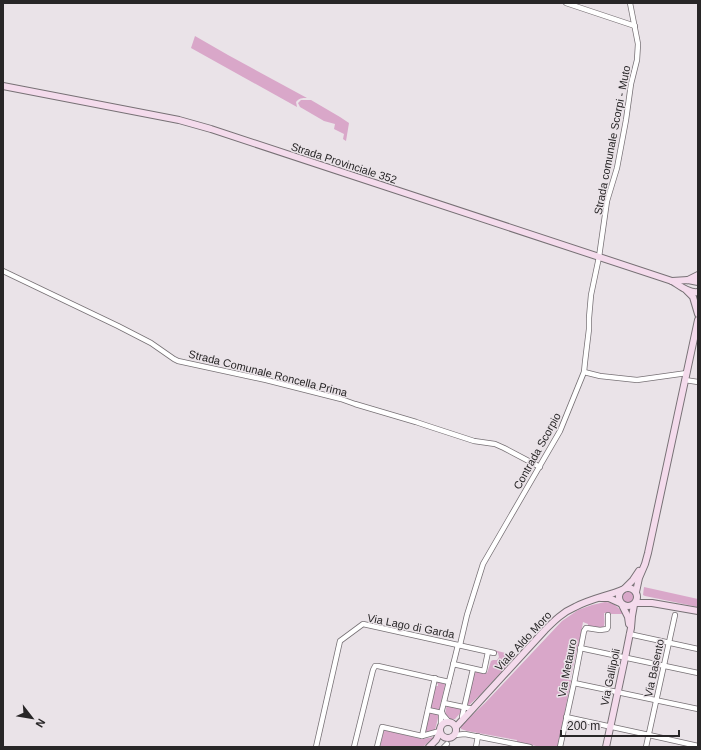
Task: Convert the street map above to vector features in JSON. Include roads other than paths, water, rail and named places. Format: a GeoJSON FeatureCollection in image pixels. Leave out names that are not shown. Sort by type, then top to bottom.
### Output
{"type":"FeatureCollection","features":[{"type":"Feature","properties":{"kind":"main road","name":"Strada Provinciale 352"},"geometry":{"type":"LineString","coordinates":[[3,86],[179,120],[211,129],[672,281],[684,289],[693,298],[698,314]]}},
{"type":"Feature","properties":{"kind":"main road","name":"Strada Provinciale 352"},"geometry":{"type":"LineString","coordinates":[[688,280],[698,275]]}},
{"type":"Feature","properties":{"kind":"main road","name":"Strada Provinciale 352"},"geometry":{"type":"LineString","coordinates":[[672,281],[688,280],[698,282]]}},
{"type":"Feature","properties":{"kind":"main road","name":"Strada Provinciale 352"},"geometry":{"type":"LineString","coordinates":[[684,289],[695,293],[698,292]]}},
{"type":"Feature","properties":{"kind":"main road"},"geometry":{"type":"LineString","coordinates":[[635,604],[638,599],[638,582],[648,553],[698,320]]}},
{"type":"Feature","properties":{"kind":"main road"},"geometry":{"type":"LineString","coordinates":[[621,604],[619,595],[636,576],[648,553]]}},
{"type":"Feature","properties":{"kind":"main road","name":"Viale Aldo Moro"},"geometry":{"type":"LineString","coordinates":[[432,747],[441,740],[446,743],[451,738],[454,727],[555,621],[569,610],[592,600],[631,588],[652,603]]}},
{"type":"Feature","properties":{"kind":"main road","name":"Viale Aldo Moro"},"geometry":{"type":"LineString","coordinates":[[592,600],[609,598],[627,607],[635,604],[652,603],[698,611]]}},
{"type":"Feature","properties":{"kind":"main road","name":"Via Gallipoli"},"geometry":{"type":"LineString","coordinates":[[621,604],[628,619],[629,634]]}},
{"type":"Feature","properties":{"kind":"main road","name":"Via Gallipoli"},"geometry":{"type":"LineString","coordinates":[[606,747],[635,604]]}},
{"type":"Feature","properties":{"kind":"main road","name":"Viale Aldo Moro"},"geometry":{"type":"LineString","coordinates":[[429,747],[436,740],[444,723],[454,727]]}},
{"type":"Feature","properties":{"kind":"main road"},"geometry":{"type":"LineString","coordinates":[[441,730],[446,743]]}},
{"type":"Feature","properties":{"kind":"street"},"geometry":{"type":"LineString","coordinates":[[566,3],[635,26]]}},
{"type":"Feature","properties":{"kind":"street","name":"Strada comunale Scorpi - Muto"},"geometry":{"type":"LineString","coordinates":[[599,257],[607,201],[617,168],[631,84],[637,60],[638,44],[630,3]]}},
{"type":"Feature","properties":{"kind":"street","name":"Contrada Scorpio"},"geometry":{"type":"LineString","coordinates":[[441,730],[442,712],[453,664],[483,564],[540,467],[566,418],[584,372],[591,295],[599,257]]}},
{"type":"Feature","properties":{"kind":"street","name":"Strada Comunale Roncella Prima"},"geometry":{"type":"LineString","coordinates":[[3,271],[118,326],[178,361],[266,380],[334,397],[474,441],[495,444],[540,467]]}},
{"type":"Feature","properties":{"kind":"street"},"geometry":{"type":"LineString","coordinates":[[584,372],[600,376],[636,380],[686,376],[698,382]]}},
{"type":"Feature","properties":{"kind":"street","name":"Via Metauro"},"geometry":{"type":"LineString","coordinates":[[560,747],[584,630],[587,628],[600,630],[607,629],[608,615]]}},
{"type":"Feature","properties":{"kind":"street","name":"Via Basento"},"geometry":{"type":"LineString","coordinates":[[646,747],[675,615]]}},
{"type":"Feature","properties":{"kind":"street","name":"Via Lago di Garda"},"geometry":{"type":"LineString","coordinates":[[316,747],[340,641],[363,624],[494,653]]}},
{"type":"Feature","properties":{"kind":"street"},"geometry":{"type":"LineString","coordinates":[[629,634],[698,649]]}},
{"type":"Feature","properties":{"kind":"street"},"geometry":{"type":"LineString","coordinates":[[580,648],[698,673]]}},
{"type":"Feature","properties":{"kind":"street"},"geometry":{"type":"LineString","coordinates":[[453,664],[484,671],[488,652]]}},
{"type":"Feature","properties":{"kind":"street"},"geometry":{"type":"LineString","coordinates":[[354,747],[372,670],[375,666],[449,682]]}},
{"type":"Feature","properties":{"kind":"street"},"geometry":{"type":"LineString","coordinates":[[463,718],[464,707],[473,669]]}},
{"type":"Feature","properties":{"kind":"street"},"geometry":{"type":"LineString","coordinates":[[422,736],[435,678]]}},
{"type":"Feature","properties":{"kind":"street"},"geometry":{"type":"LineString","coordinates":[[574,683],[698,709]]}},
{"type":"Feature","properties":{"kind":"street"},"geometry":{"type":"LineString","coordinates":[[444,703],[473,708]]}},
{"type":"Feature","properties":{"kind":"street"},"geometry":{"type":"LineString","coordinates":[[428,710],[442,712],[443,716],[454,727],[465,734],[518,746],[530,747]]}},
{"type":"Feature","properties":{"kind":"street"},"geometry":{"type":"LineString","coordinates":[[566,717],[697,747]]}},
{"type":"Feature","properties":{"kind":"street"},"geometry":{"type":"LineString","coordinates":[[377,747],[382,727],[422,736],[441,730]]}},
{"type":"Feature","properties":{"kind":"street"},"geometry":{"type":"LineString","coordinates":[[476,747],[478,736]]}}]}
